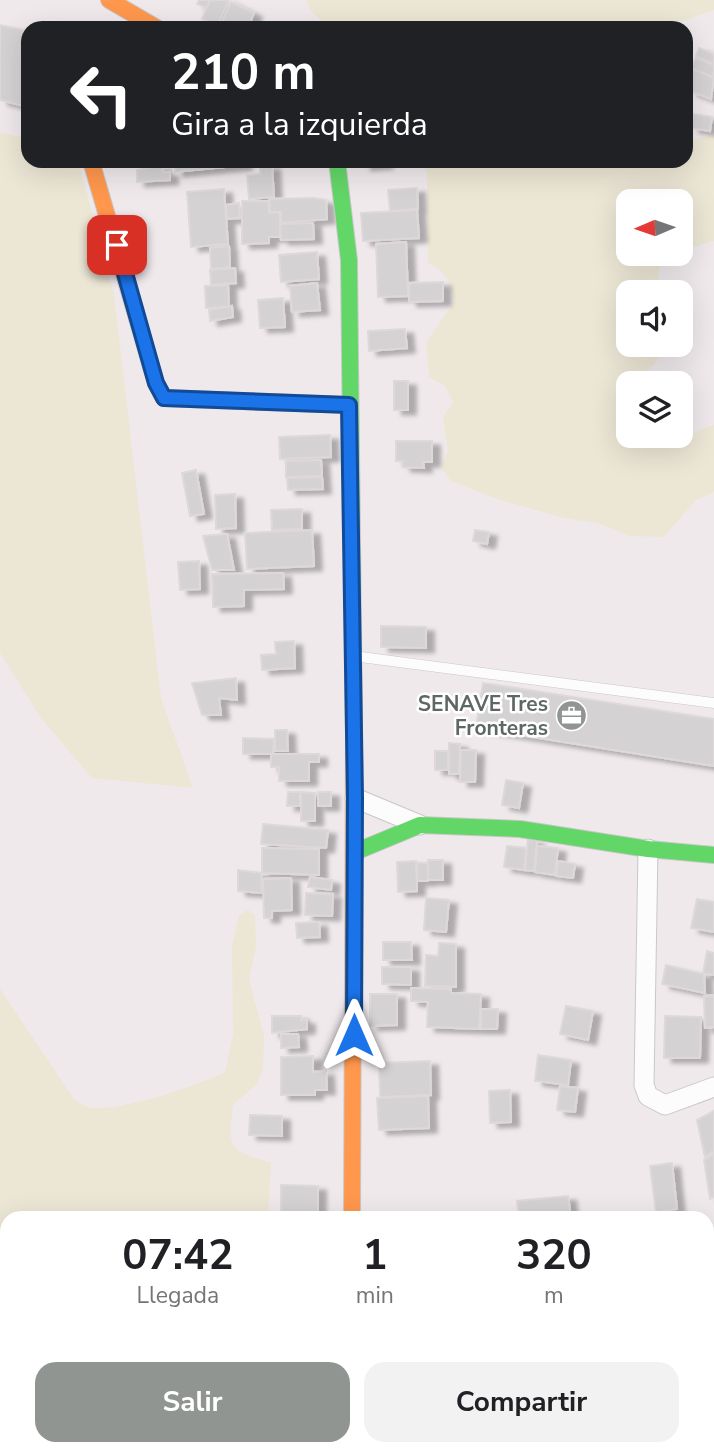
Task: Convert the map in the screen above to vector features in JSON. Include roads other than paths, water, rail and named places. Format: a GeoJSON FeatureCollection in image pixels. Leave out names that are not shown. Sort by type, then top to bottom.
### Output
{"type":"FeatureCollection","features":[{"type":"Feature","properties":{"kind":"street"},"geometry":{"type":"LineString","coordinates":[[109,0],[145,21]]}},
{"type":"Feature","properties":{"kind":"street"},"geometry":{"type":"LineString","coordinates":[[92,168],[156,383],[164,398],[349,405]]}},
{"type":"Feature","properties":{"kind":"street"},"geometry":{"type":"LineString","coordinates":[[338,168],[349,260],[355,798],[352,1211]]}},
{"type":"Feature","properties":{"kind":"street"},"geometry":{"type":"LineString","coordinates":[[355,798],[420,825],[520,829],[648,849],[714,855]]}},
{"type":"Feature","properties":{"kind":"street"},"geometry":{"type":"LineString","coordinates":[[355,852],[420,825]]}},
{"type":"Feature","properties":{"kind":"street"},"geometry":{"type":"LineString","coordinates":[[648,849],[644,1085],[648,1096],[665,1105],[714,1087]]}},
{"type":"Feature","properties":{"kind":"lane"},"geometry":{"type":"LineString","coordinates":[[353,656],[714,703]]}},
{"type":"Feature","properties":{"kind":"place","name":"SENAVE Tres Fronteras"},"geometry":{"type":"Point","coordinates":[571,716]}}]}
